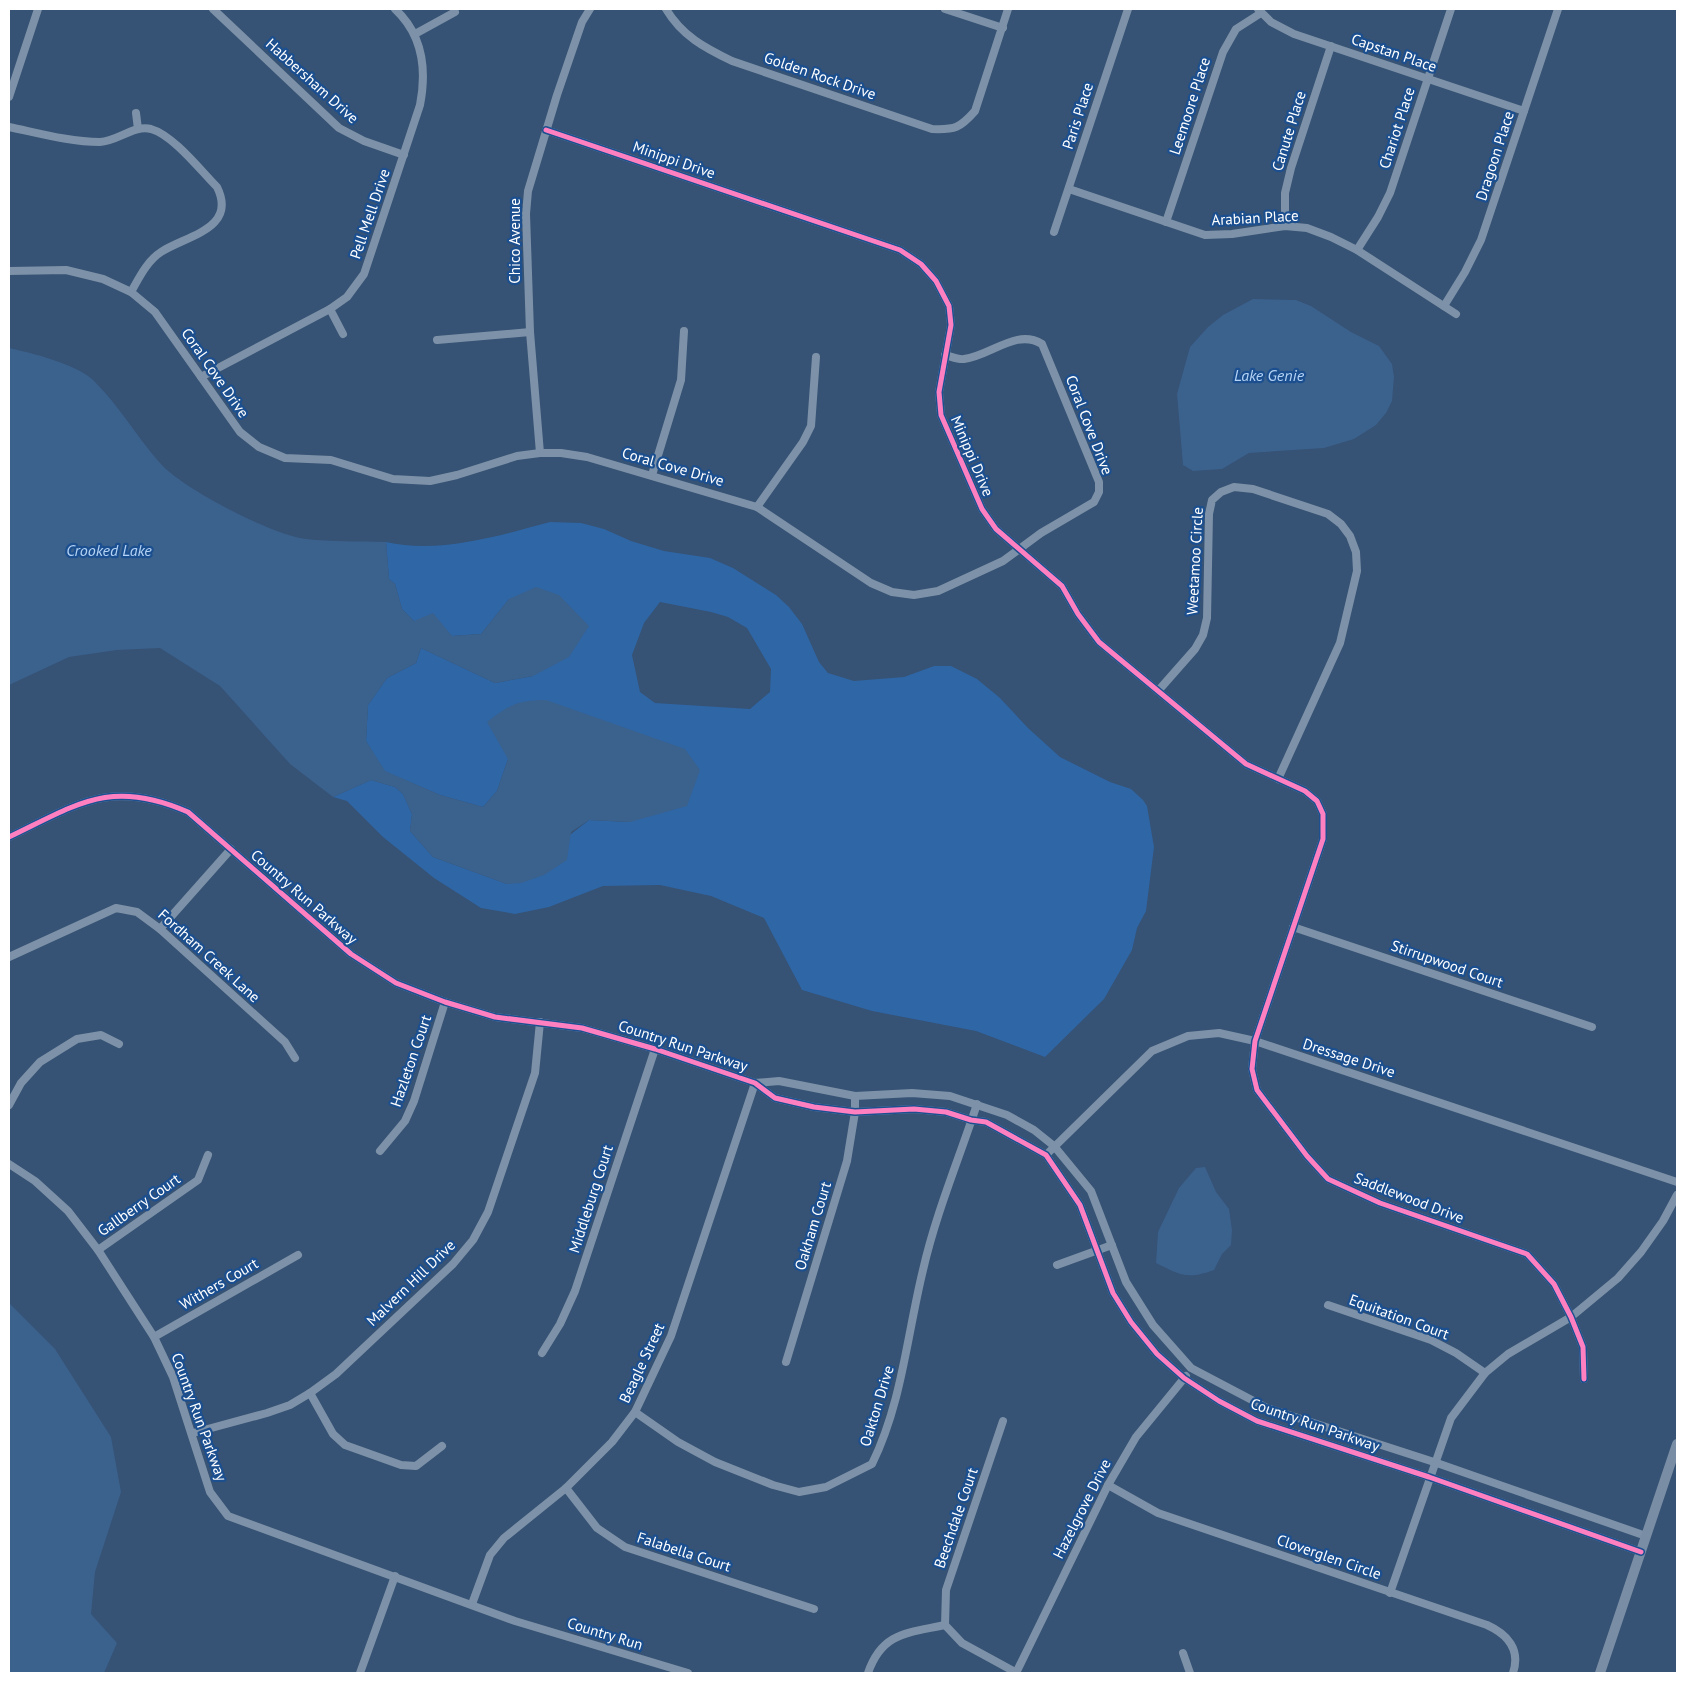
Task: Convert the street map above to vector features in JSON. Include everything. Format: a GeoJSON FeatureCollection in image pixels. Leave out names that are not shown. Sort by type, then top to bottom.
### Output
{"type":"FeatureCollection","features":[{"type":"Feature","properties":{"kind":"main road"},"geometry":{"type":"LineString","coordinates":[[1600,1673],[1677,1444]]}},
{"type":"Feature","properties":{"kind":"street"},"geometry":{"type":"LineString","coordinates":[[9,97],[38,9]]}},
{"type":"Feature","properties":{"kind":"street","name":"Habbersham Drive"},"geometry":{"type":"LineString","coordinates":[[213,9],[339,128],[364,141],[404,155]]}},
{"type":"Feature","properties":{"kind":"street","name":"Pell Mell Drive"},"geometry":{"type":"LineString","coordinates":[[201,377],[330,309],[347,297],[364,274],[420,105],[424,82],[423,57],[415,34],[395,9]]}},
{"type":"Feature","properties":{"kind":"street","name":"Chico Avenue"},"geometry":{"type":"LineString","coordinates":[[540,453],[530,332],[526,214],[528,191],[582,22],[590,9]]}},
{"type":"Feature","properties":{"kind":"street","name":"Golden Rock Drive"},"geometry":{"type":"LineString","coordinates":[[666,9],[684,33],[705,48],[732,61],[923,126],[952,130],[964,124],[975,111],[1003,28]]}},
{"type":"Feature","properties":{"kind":"street"},"geometry":{"type":"LineString","coordinates":[[945,9],[1003,28],[1008,9]]}},
{"type":"Feature","properties":{"kind":"street","name":"Paris Place"},"geometry":{"type":"LineString","coordinates":[[1054,232],[1128,9]]}},
{"type":"Feature","properties":{"kind":"street","name":"Chariot Place"},"geometry":{"type":"LineString","coordinates":[[1356,250],[1378,217],[1390,193],[1451,9]]}},
{"type":"Feature","properties":{"kind":"street","name":"Dragoon Place"},"geometry":{"type":"LineString","coordinates":[[1444,306],[1466,272],[1481,240],[1558,9]]}},
{"type":"Feature","properties":{"kind":"street","name":"Capstan Place"},"geometry":{"type":"LineString","coordinates":[[1259,11],[1271,22],[1294,34],[1524,111]]}},
{"type":"Feature","properties":{"kind":"street","name":"Leemoore Place"},"geometry":{"type":"LineString","coordinates":[[1166,222],[1223,52],[1236,29],[1259,11]]}},
{"type":"Feature","properties":{"kind":"street"},"geometry":{"type":"LineString","coordinates":[[415,34],[455,12]]}},
{"type":"Feature","properties":{"kind":"street","name":"Canute Place"},"geometry":{"type":"LineString","coordinates":[[1285,226],[1285,193],[1289,177],[1331,46]]}},
{"type":"Feature","properties":{"kind":"street"},"geometry":{"type":"LineString","coordinates":[[136,113],[138,129]]}},
{"type":"Feature","properties":{"kind":"street"},"geometry":{"type":"LineString","coordinates":[[9,128],[84,141],[102,142],[138,129],[150,129],[164,135],[217,187],[221,195],[222,206],[218,218],[208,228],[160,253],[148,264],[131,292]]}},
{"type":"Feature","properties":{"kind":"street","name":"Minippi Drive"},"geometry":{"type":"LineString","coordinates":[[546,130],[900,250],[921,264],[936,281],[949,306],[952,325],[939,392],[941,415],[982,510],[996,529],[1019,551],[1062,586],[1078,614],[1099,642],[1246,764],[1305,791],[1318,801],[1323,814],[1323,839],[1312,875]]}},
{"type":"Feature","properties":{"kind":"street","name":"Arabian Place"},"geometry":{"type":"LineString","coordinates":[[1069,188],[1205,234],[1219,235],[1285,226],[1307,228],[1331,237],[1356,250],[1456,314]]}},
{"type":"Feature","properties":{"kind":"street","name":"Coral Cove Drive"},"geometry":{"type":"LineString","coordinates":[[9,271],[66,270],[103,279],[131,292],[155,312],[240,432],[259,447],[285,458],[331,460],[393,479],[430,481],[457,476],[518,456],[560,453],[587,457],[757,507],[871,583],[892,592],[914,595],[938,591],[1003,561],[1041,533],[1094,502],[1099,492],[1099,482],[1042,344],[1034,339],[1023,337],[962,360],[945,355]]}},
{"type":"Feature","properties":{"kind":"street"},"geometry":{"type":"LineString","coordinates":[[330,309],[344,334]]}},
{"type":"Feature","properties":{"kind":"street"},"geometry":{"type":"LineString","coordinates":[[652,475],[680,380],[684,331]]}},
{"type":"Feature","properties":{"kind":"street"},"geometry":{"type":"LineString","coordinates":[[437,340],[530,332]]}},
{"type":"Feature","properties":{"kind":"street"},"geometry":{"type":"LineString","coordinates":[[757,507],[803,442],[811,426],[816,357]]}},
{"type":"Feature","properties":{"kind":"street","name":"Weetamoo Circle"},"geometry":{"type":"LineString","coordinates":[[1158,691],[1195,649],[1204,635],[1207,618],[1209,514],[1212,500],[1221,492],[1234,487],[1254,489],[1328,514],[1341,524],[1350,536],[1356,552],[1357,571],[1340,643],[1278,779]]}},
{"type":"Feature","properties":{"kind":"street","name":"Country Run Parkway"},"geometry":{"type":"LineString","coordinates":[[9,837],[72,807],[99,797],[132,795],[160,800],[188,812],[351,954],[396,983],[445,1002],[495,1017],[582,1028],[655,1049],[755,1083],[775,1098],[814,1107],[855,1112],[914,1109],[946,1112],[971,1120],[986,1122],[1046,1154],[1080,1205],[1113,1293],[1131,1322],[1157,1354],[1184,1378],[1219,1402],[1257,1421],[1429,1477],[1641,1552]]}},
{"type":"Feature","properties":{"kind":"street"},"geometry":{"type":"LineString","coordinates":[[160,929],[230,849]]}},
{"type":"Feature","properties":{"kind":"street","name":"Saddlewood Drive"},"geometry":{"type":"LineString","coordinates":[[1312,875],[1255,1041],[1252,1069],[1257,1090],[1307,1156],[1328,1179],[1380,1203],[1527,1254],[1554,1284],[1584,1347],[1584,1379]]}},
{"type":"Feature","properties":{"kind":"street","name":"Fordham Creek Lane"},"geometry":{"type":"LineString","coordinates":[[9,957],[116,908],[137,912],[160,929],[285,1042],[295,1058]]}},
{"type":"Feature","properties":{"kind":"street","name":"Stirrupwood Court"},"geometry":{"type":"LineString","coordinates":[[1293,927],[1592,1027]]}},
{"type":"Feature","properties":{"kind":"street","name":"Hazleton Court"},"geometry":{"type":"LineString","coordinates":[[380,1151],[405,1121],[414,1101],[445,1002]]}},
{"type":"Feature","properties":{"kind":"street","name":"Malvern Hill Drive"},"geometry":{"type":"LineString","coordinates":[[193,1433],[267,1413],[290,1405],[310,1393],[336,1374],[453,1264],[473,1240],[488,1212],[535,1073],[540,1022]]}},
{"type":"Feature","properties":{"kind":"street","name":"Dressage Drive"},"geometry":{"type":"LineString","coordinates":[[1046,1154],[1152,1051],[1188,1036],[1219,1033],[1255,1041],[1677,1182]]}},
{"type":"Feature","properties":{"kind":"street"},"geometry":{"type":"LineString","coordinates":[[9,1106],[21,1082],[40,1062],[77,1039],[101,1035],[119,1044]]}},
{"type":"Feature","properties":{"kind":"street","name":"Middleburg Court"},"geometry":{"type":"LineString","coordinates":[[542,1353],[560,1324],[575,1290],[655,1049]]}},
{"type":"Feature","properties":{"kind":"street","name":"Country Run Parkway"},"geometry":{"type":"LineString","coordinates":[[755,1083],[779,1081],[856,1096],[912,1093],[950,1096],[1007,1115],[1034,1130],[1054,1146],[1091,1191],[1126,1282],[1153,1325],[1192,1368],[1267,1408],[1434,1462],[1646,1536]]}},
{"type":"Feature","properties":{"kind":"street","name":"Beagle Street"},"geometry":{"type":"LineString","coordinates":[[472,1604],[490,1555],[504,1538],[566,1488],[612,1442],[635,1412],[672,1336],[755,1083]]}},
{"type":"Feature","properties":{"kind":"street","name":"Oakham Court"},"geometry":{"type":"LineString","coordinates":[[786,1362],[847,1161],[856,1096]]}},
{"type":"Feature","properties":{"kind":"street","name":"Oakton Drive"},"geometry":{"type":"LineString","coordinates":[[635,1412],[678,1442],[715,1462],[773,1485],[799,1492],[826,1487],[872,1464],[888,1426],[901,1378],[922,1270],[934,1227],[977,1104]]}},
{"type":"Feature","properties":{"kind":"street","name":"Gallberry Court"},"geometry":{"type":"LineString","coordinates":[[98,1250],[198,1180],[208,1155]]}},
{"type":"Feature","properties":{"kind":"street","name":"Country Run Parkway"},"geometry":{"type":"LineString","coordinates":[[9,1164],[35,1181],[68,1211],[98,1250],[154,1337],[173,1377],[193,1433],[210,1492],[228,1516],[515,1621]]}},
{"type":"Feature","properties":{"kind":"street"},"geometry":{"type":"LineString","coordinates":[[1390,1593],[1434,1462],[1451,1418],[1484,1374],[1508,1354],[1570,1317],[1618,1278],[1641,1252],[1663,1221],[1677,1195]]}},
{"type":"Feature","properties":{"kind":"street"},"geometry":{"type":"LineString","coordinates":[[1057,1265],[1112,1246]]}},
{"type":"Feature","properties":{"kind":"street","name":"Withers Court"},"geometry":{"type":"LineString","coordinates":[[154,1337],[298,1255]]}},
{"type":"Feature","properties":{"kind":"street","name":"Equitation Court"},"geometry":{"type":"LineString","coordinates":[[1328,1306],[1431,1340],[1456,1353],[1484,1374]]}},
{"type":"Feature","properties":{"kind":"street","name":"Hazelgrove Drive"},"geometry":{"type":"LineString","coordinates":[[1016,1673],[1108,1485],[1136,1437],[1192,1368]]}},
{"type":"Feature","properties":{"kind":"street"},"geometry":{"type":"LineString","coordinates":[[310,1393],[333,1434],[345,1445],[401,1465],[416,1466],[442,1446]]}},
{"type":"Feature","properties":{"kind":"street","name":"Beechdale Court"},"geometry":{"type":"LineString","coordinates":[[945,1625],[946,1590],[1003,1421]]}},
{"type":"Feature","properties":{"kind":"street","name":"Cloverglen Circle"},"geometry":{"type":"LineString","coordinates":[[1108,1485],[1158,1513],[1487,1625],[1504,1633],[1513,1650],[1513,1673]]}},
{"type":"Feature","properties":{"kind":"street","name":"Falabella Court"},"geometry":{"type":"LineString","coordinates":[[566,1488],[598,1528],[625,1547],[814,1609]]}},
{"type":"Feature","properties":{"kind":"street"},"geometry":{"type":"LineString","coordinates":[[360,1673],[394,1576]]}},
{"type":"Feature","properties":{"kind":"street","name":"Country Run"},"geometry":{"type":"LineString","coordinates":[[515,1621],[688,1673]]}},
{"type":"Feature","properties":{"kind":"street"},"geometry":{"type":"LineString","coordinates":[[868,1673],[879,1650],[896,1636],[945,1625],[962,1643],[1016,1673]]}},
{"type":"Feature","properties":{"kind":"street"},"geometry":{"type":"LineString","coordinates":[[1183,1653],[1190,1673]]}},
{"type":"Feature","properties":{"kind":"shaded area"},"geometry":{"type":"Polygon","coordinates":[[[550,522],[581,523],[604,529],[631,541],[664,551],[710,558],[733,568],[776,595],[789,607],[802,624],[819,662],[828,673],[854,681],[904,677],[934,666],[951,666],[977,679],[1000,698],[1028,728],[1060,757],[1110,782],[1131,789],[1147,806],[1154,847],[1146,911],[1137,928],[1132,950],[1104,999],[1045,1057],[976,1031],[872,1011],[802,990],[764,918],[711,896],[660,885],[603,886],[549,907],[515,914],[481,908],[434,878],[383,837],[347,801],[333,797],[371,780],[395,787],[403,794],[412,814],[410,831],[433,857],[507,884],[589,820],[630,822],[508,759],[497,791],[483,807],[440,795],[384,771],[366,741],[368,705],[387,678],[416,663],[421,648],[495,683],[533,676],[509,599],[481,634],[452,636],[414,621],[402,609],[395,584],[389,579],[386,542],[406,545],[447,545],[489,538],[550,522]],[[660,602],[644,623],[632,655],[640,692],[655,703],[750,709],[770,692],[771,669],[747,628],[728,617],[660,602]]]}},
{"type":"Feature","properties":{"kind":"water","name":"Lake Genie"},"geometry":{"type":"Polygon","coordinates":[[[1253,299],[1296,300],[1311,306],[1351,332],[1379,346],[1392,364],[1394,377],[1392,401],[1386,413],[1376,425],[1354,439],[1324,448],[1249,453],[1222,469],[1193,471],[1183,465],[1177,394],[1190,347],[1208,327],[1223,315],[1253,299]]]}},
{"type":"Feature","properties":{"kind":"water","name":"Crooked Lake"},"geometry":{"type":"Polygon","coordinates":[[[9,348],[65,364],[85,374],[111,400],[160,463],[171,474],[229,509],[291,536],[336,541],[386,542],[389,579],[395,584],[402,609],[414,621],[433,613],[452,636],[481,634],[509,599],[536,587],[559,595],[589,626],[569,657],[533,676],[495,683],[421,648],[416,663],[387,678],[368,705],[366,741],[385,771],[440,795],[483,807],[497,791],[508,759],[487,722],[502,711],[521,702],[546,700],[685,749],[700,770],[687,806],[630,822],[589,820],[571,832],[567,860],[544,875],[521,883],[507,884],[433,857],[410,831],[412,814],[403,794],[395,787],[371,780],[333,797],[290,764],[220,686],[160,648],[117,650],[69,657],[9,685],[9,348]]]}},
{"type":"Feature","properties":{"kind":"water"},"geometry":{"type":"Polygon","coordinates":[[[1205,1167],[1216,1192],[1229,1209],[1232,1230],[1231,1245],[1222,1254],[1214,1270],[1197,1275],[1184,1275],[1156,1263],[1158,1232],[1179,1188],[1196,1168],[1205,1167]]]}},
{"type":"Feature","properties":{"kind":"water"},"geometry":{"type":"Polygon","coordinates":[[[9,1303],[55,1349],[111,1437],[121,1492],[95,1572],[91,1614],[117,1643],[104,1673],[9,1673],[9,1303]]]}},
{"type":"Feature","properties":{"kind":"cycle path"},"geometry":{"type":"LineString","coordinates":[[546,130],[900,250],[921,264],[936,281],[949,306],[951,325],[939,392],[941,415],[982,509],[996,529],[1062,586],[1078,614],[1099,642],[1246,764],[1305,791],[1317,801],[1323,814],[1323,839],[1255,1041],[1252,1069],[1257,1090],[1307,1156],[1328,1179],[1380,1203],[1527,1254],[1554,1284],[1571,1317],[1583,1347],[1584,1379]]}},
{"type":"Feature","properties":{"kind":"cycle path"},"geometry":{"type":"LineString","coordinates":[[9,837],[55,814],[95,799],[116,796],[137,797],[161,802],[188,812],[351,954],[396,983],[445,1002],[495,1017],[582,1028],[655,1049],[755,1083],[775,1098],[814,1107],[855,1112],[914,1109],[946,1112],[971,1120],[986,1122],[1046,1155],[1080,1205],[1113,1293],[1131,1322],[1157,1354],[1184,1378],[1219,1401],[1257,1421],[1429,1477],[1641,1552]]}}]}
